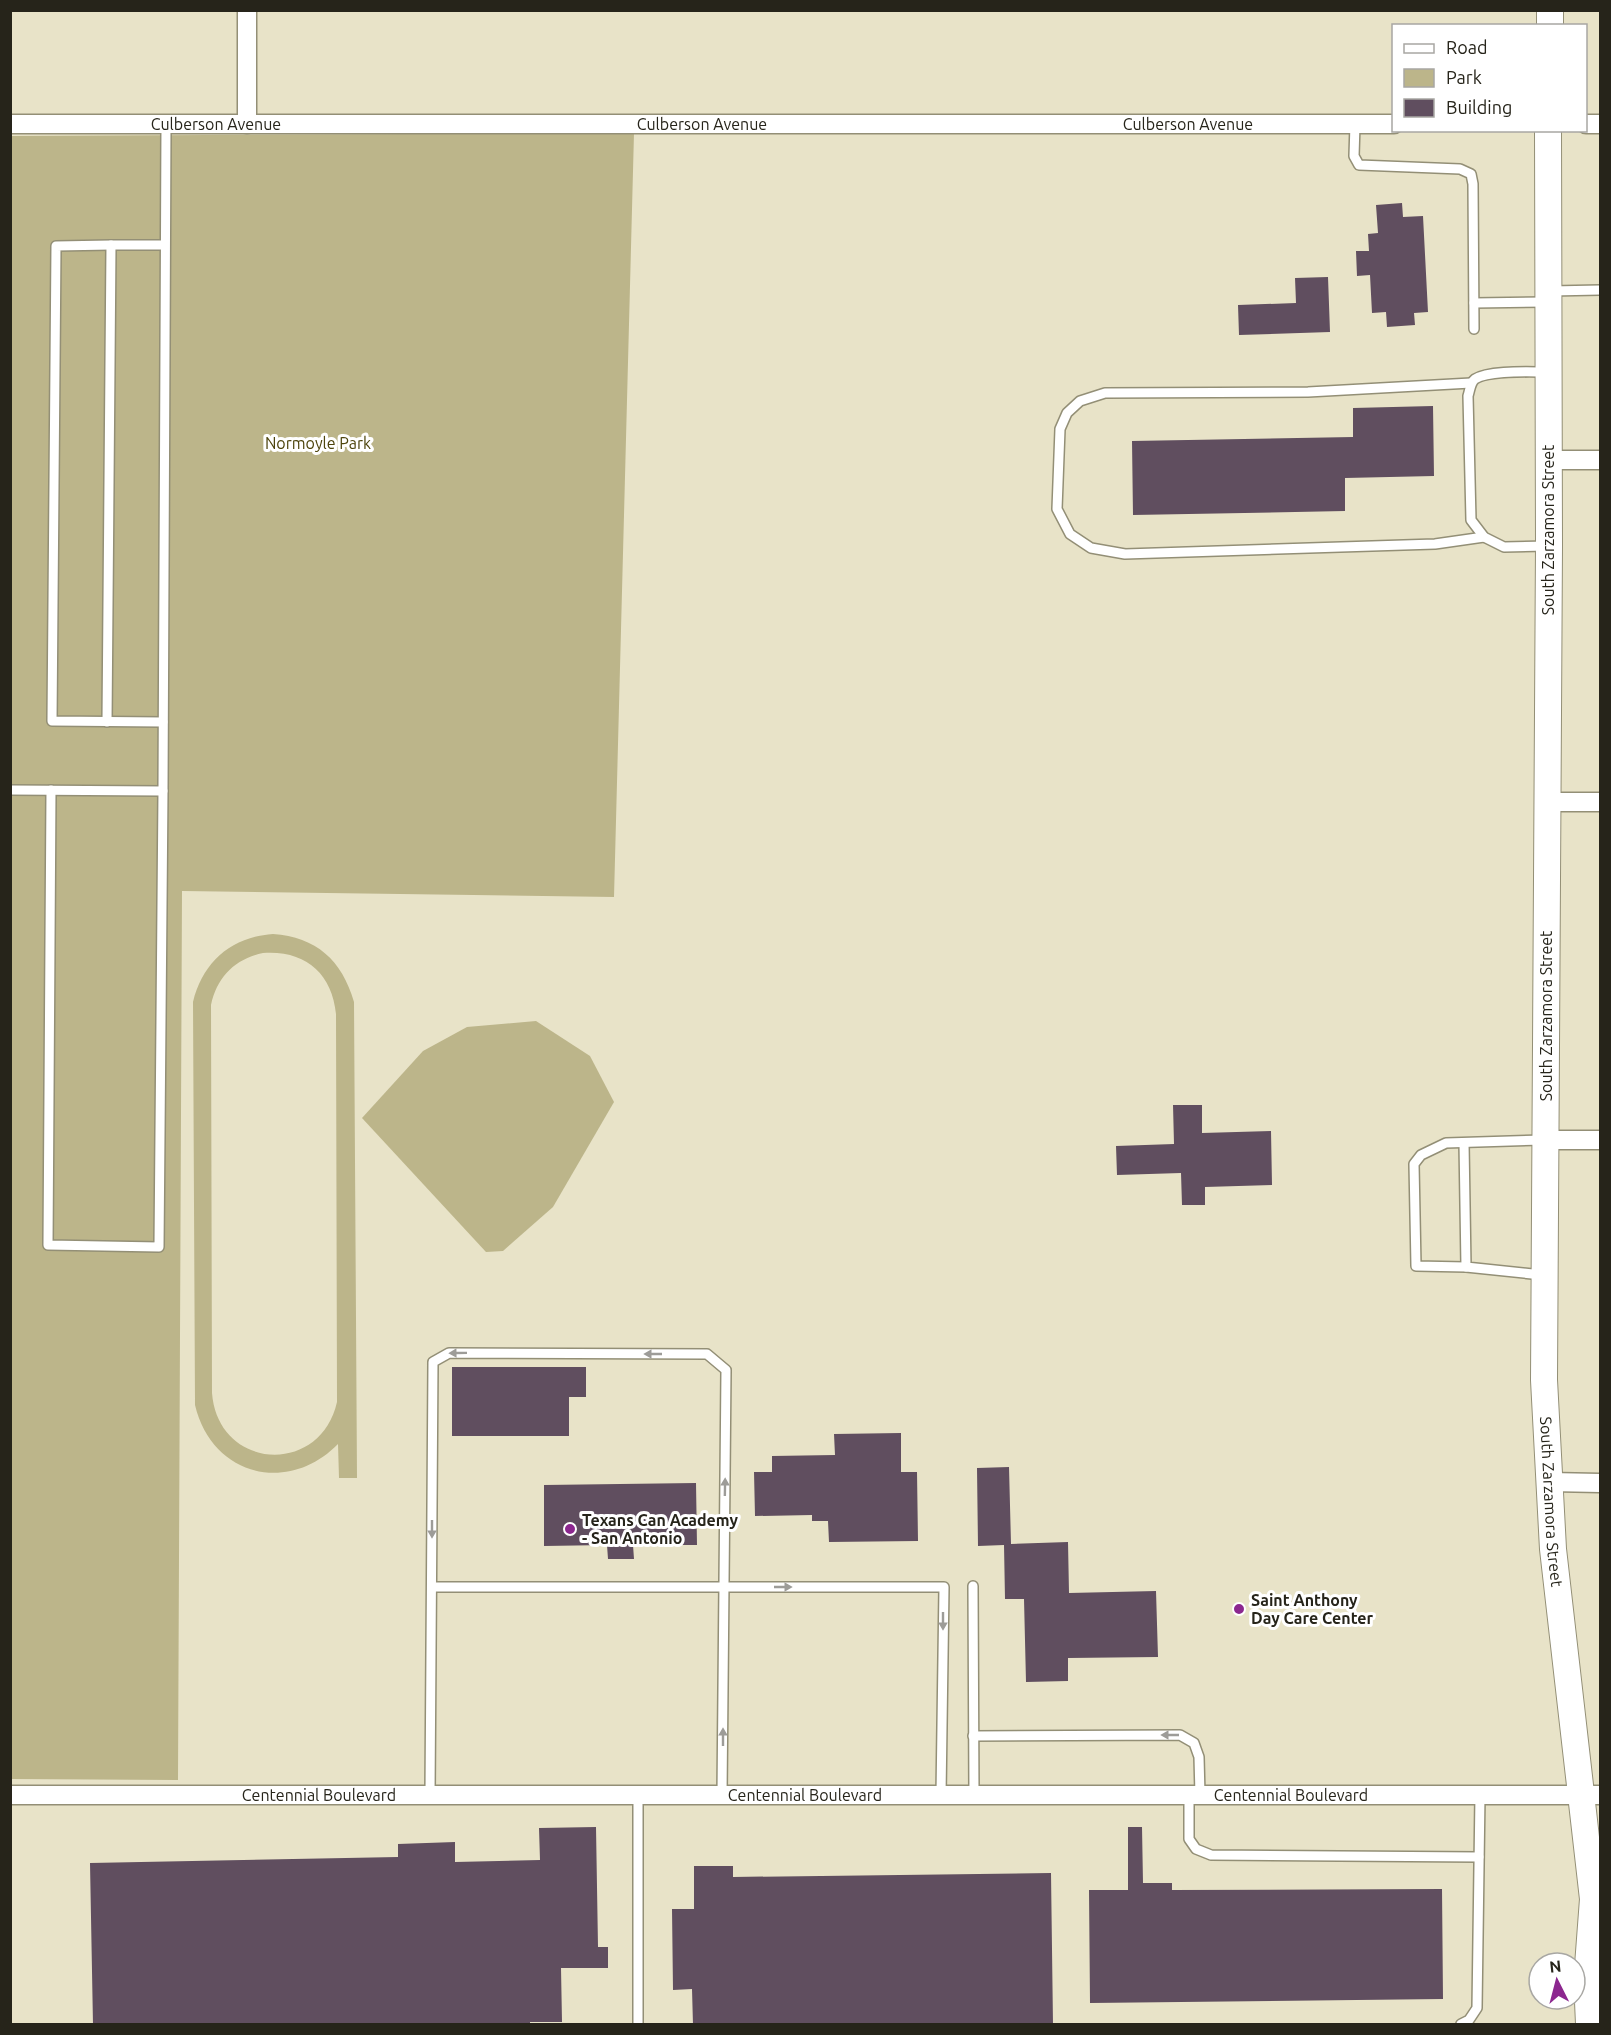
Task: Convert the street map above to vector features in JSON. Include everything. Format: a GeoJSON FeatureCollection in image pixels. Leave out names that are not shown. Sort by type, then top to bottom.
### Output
{"type":"FeatureCollection","features":[{"type":"Feature","properties":{"kind":"main road","name":"South Zarzamora Street"},"geometry":{"type":"LineString","coordinates":[[1548,132],[1549,546],[1544,1380],[1553,1549],[1592,1795],[1596,1892],[1587,1979],[1589,2025]]}},
{"type":"Feature","properties":{"kind":"street"},"geometry":{"type":"LineString","coordinates":[[247,10],[247,124]]}},
{"type":"Feature","properties":{"kind":"street","name":"Culberson Avenue"},"geometry":{"type":"LineString","coordinates":[[10,124],[1392,124]]}},
{"type":"Feature","properties":{"kind":"street"},"geometry":{"type":"LineString","coordinates":[[1548,460],[1600,460]]}},
{"type":"Feature","properties":{"kind":"street"},"geometry":{"type":"LineString","coordinates":[[1547,802],[1600,802]]}},
{"type":"Feature","properties":{"kind":"street"},"geometry":{"type":"LineString","coordinates":[[1545,1140],[1600,1140]]}},
{"type":"Feature","properties":{"kind":"street"},"geometry":{"type":"LineString","coordinates":[[1550,1482],[1600,1483]]}},
{"type":"Feature","properties":{"kind":"street","name":"Centennial Boulevard"},"geometry":{"type":"LineString","coordinates":[[10,1795],[1592,1795]]}},
{"type":"Feature","properties":{"kind":"lane"},"geometry":{"type":"LineString","coordinates":[[1354,124],[1354,156],[1359,165],[1460,169],[1471,174],[1473,184],[1474,329]]}},
{"type":"Feature","properties":{"kind":"lane"},"geometry":{"type":"LineString","coordinates":[[51,790],[48,1245],[159,1247],[166,125]]}},
{"type":"Feature","properties":{"kind":"lane"},"geometry":{"type":"LineString","coordinates":[[107,722],[111,245]]}},
{"type":"Feature","properties":{"kind":"lane"},"geometry":{"type":"LineString","coordinates":[[163,722],[52,721],[56,246],[164,245]]}},
{"type":"Feature","properties":{"kind":"lane"},"geometry":{"type":"LineString","coordinates":[[1474,303],[1600,290]]}},
{"type":"Feature","properties":{"kind":"lane"},"geometry":{"type":"LineString","coordinates":[[1548,372],[1505,372],[1476,378],[1471,383],[1468,396],[1471,520],[1484,537],[1504,547],[1549,546]]}},
{"type":"Feature","properties":{"kind":"lane"},"geometry":{"type":"LineString","coordinates":[[1471,383],[1308,392],[1105,393],[1080,401],[1067,413],[1060,429],[1057,509],[1070,534],[1077,539],[1091,548],[1125,554],[1436,544],[1484,537]]}},
{"type":"Feature","properties":{"kind":"lane"},"geometry":{"type":"LineString","coordinates":[[10,790],[163,791]]}},
{"type":"Feature","properties":{"kind":"lane"},"geometry":{"type":"LineString","coordinates":[[1544,1275],[1466,1267],[1416,1266],[1414,1164],[1421,1155],[1446,1143],[1545,1140]]}},
{"type":"Feature","properties":{"kind":"lane"},"geometry":{"type":"LineString","coordinates":[[1464,1143],[1466,1267]]}},
{"type":"Feature","properties":{"kind":"lane"},"geometry":{"type":"LineString","coordinates":[[430,1795],[433,1362],[449,1353],[707,1354],[726,1370],[722,1795]]}},
{"type":"Feature","properties":{"kind":"lane"},"geometry":{"type":"LineString","coordinates":[[973,1586],[974,1795]]}},
{"type":"Feature","properties":{"kind":"lane"},"geometry":{"type":"LineString","coordinates":[[432,1587],[944,1587],[941,1795]]}},
{"type":"Feature","properties":{"kind":"lane"},"geometry":{"type":"LineString","coordinates":[[973,1736],[1180,1735],[1194,1743],[1199,1757],[1189,1839],[1196,1850],[1211,1855],[1479,1857]]}},
{"type":"Feature","properties":{"kind":"lane"},"geometry":{"type":"LineString","coordinates":[[638,1795],[638,2025]]}},
{"type":"Feature","properties":{"kind":"lane"},"geometry":{"type":"LineString","coordinates":[[1461,2025],[1469,2020],[1477,2008],[1480,1795]]}},
{"type":"Feature","properties":{"kind":"green space","name":"Normoyle Park"},"geometry":{"type":"Polygon","coordinates":[[[634,133],[614,897],[182,891],[178,1780],[11,1779],[11,136],[634,133]]]}},
{"type":"Feature","properties":{"kind":"green space"},"geometry":{"type":"Polygon","coordinates":[[[273,934],[288,936],[302,940],[325,953],[342,974],[354,1002],[357,1478],[339,1478],[338,1444],[318,1460],[297,1469],[275,1473],[254,1470],[235,1462],[217,1448],[204,1429],[195,1405],[193,1002],[204,975],[221,954],[244,940],[273,934]],[[263,953],[236,965],[218,986],[211,1005],[212,1393],[218,1419],[232,1437],[250,1449],[270,1454],[292,1452],[311,1443],[327,1426],[337,1402],[336,1014],[329,987],[314,967],[304,960],[278,953],[263,953]]]}},
{"type":"Feature","properties":{"kind":"green space"},"geometry":{"type":"Polygon","coordinates":[[[536,1021],[590,1056],[614,1102],[553,1207],[503,1251],[486,1252],[362,1118],[423,1051],[467,1027],[536,1021]]]}},
{"type":"Feature","properties":{"kind":"building"},"geometry":{"type":"Polygon","coordinates":[[[1402,203],[1403,217],[1423,216],[1428,312],[1414,313],[1415,325],[1387,327],[1386,312],[1372,313],[1370,275],[1357,276],[1356,251],[1369,251],[1368,234],[1378,233],[1376,205],[1402,203]]]}},
{"type":"Feature","properties":{"kind":"building"},"geometry":{"type":"Polygon","coordinates":[[[1328,277],[1330,332],[1239,335],[1238,305],[1296,303],[1295,278],[1328,277]]]}},
{"type":"Feature","properties":{"kind":"building"},"geometry":{"type":"Polygon","coordinates":[[[1433,406],[1434,476],[1345,478],[1345,511],[1133,515],[1132,441],[1353,437],[1353,408],[1433,406]]]}},
{"type":"Feature","properties":{"kind":"building"},"geometry":{"type":"Polygon","coordinates":[[[1173,1105],[1202,1105],[1202,1133],[1271,1131],[1272,1185],[1205,1187],[1205,1205],[1182,1205],[1181,1173],[1117,1175],[1116,1146],[1174,1144],[1173,1105]]]}},
{"type":"Feature","properties":{"kind":"building"},"geometry":{"type":"Polygon","coordinates":[[[452,1367],[586,1367],[586,1397],[569,1397],[569,1436],[452,1436],[452,1367]]]}},
{"type":"Feature","properties":{"kind":"building"},"geometry":{"type":"Polygon","coordinates":[[[901,1433],[901,1472],[917,1472],[918,1541],[829,1542],[828,1521],[812,1521],[812,1515],[755,1516],[754,1472],[772,1472],[772,1456],[835,1455],[834,1434],[901,1433]]]}},
{"type":"Feature","properties":{"kind":"building"},"geometry":{"type":"Polygon","coordinates":[[[1009,1467],[1011,1544],[1068,1542],[1069,1593],[1156,1591],[1158,1657],[1068,1658],[1068,1681],[1026,1682],[1024,1599],[1005,1599],[1004,1545],[978,1546],[977,1468],[1009,1467]]]}},
{"type":"Feature","properties":{"kind":"building"},"geometry":{"type":"Polygon","coordinates":[[[696,1483],[697,1545],[633,1545],[634,1559],[608,1559],[607,1545],[544,1546],[544,1485],[696,1483]]]}},
{"type":"Feature","properties":{"kind":"building"},"geometry":{"type":"Polygon","coordinates":[[[596,1827],[598,1947],[608,1947],[608,1968],[561,1968],[562,2022],[530,2022],[530,2024],[517,2025],[93,2025],[90,1863],[398,1857],[398,1844],[455,1842],[455,1862],[540,1860],[539,1828],[596,1827]]]}},
{"type":"Feature","properties":{"kind":"building"},"geometry":{"type":"Polygon","coordinates":[[[1128,1827],[1142,1827],[1143,1883],[1172,1883],[1172,1890],[1442,1889],[1443,1999],[1090,2003],[1089,1890],[1128,1890],[1128,1827]]]}},
{"type":"Feature","properties":{"kind":"building"},"geometry":{"type":"Polygon","coordinates":[[[694,1866],[733,1866],[733,1877],[1051,1873],[1053,2025],[693,2025],[692,1989],[673,1990],[672,1909],[694,1909],[694,1866]]]}},
{"type":"Feature","properties":{"kind":"place","name":"Texans Can Academy - San Antonio"},"geometry":{"type":"Point","coordinates":[570,1529]}},
{"type":"Feature","properties":{"kind":"place","name":"Saint Anthony Day Care Center"},"geometry":{"type":"Point","coordinates":[1239,1609]}}]}
